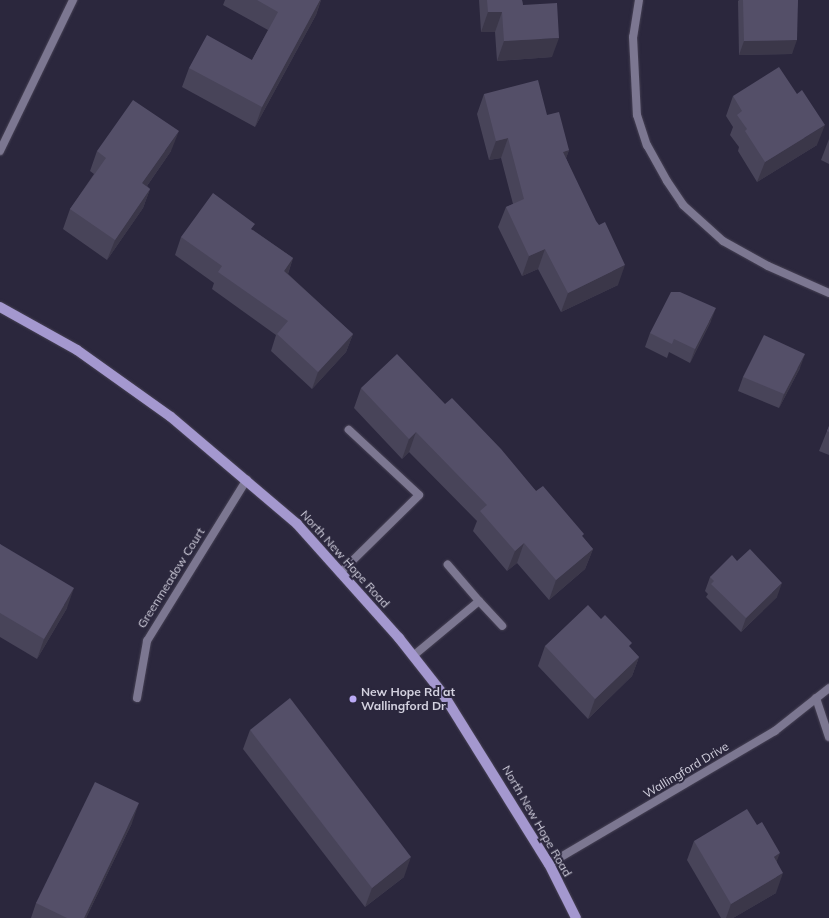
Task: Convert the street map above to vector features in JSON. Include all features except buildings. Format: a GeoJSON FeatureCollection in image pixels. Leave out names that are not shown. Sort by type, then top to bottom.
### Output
{"type":"FeatureCollection","features":[{"type":"Feature","properties":{"kind":"main road","name":"North New Hope Road"},"geometry":{"type":"LineString","coordinates":[[0,307],[77,350],[171,417],[247,479],[297,524],[414,656],[443,694],[477,746],[549,864],[576,918]]}},
{"type":"Feature","properties":{"kind":"street"},"geometry":{"type":"LineString","coordinates":[[0,151],[73,0]]}},
{"type":"Feature","properties":{"kind":"street"},"geometry":{"type":"LineString","coordinates":[[639,0],[633,37],[637,115],[648,145],[667,181],[683,205],[723,241],[768,266],[829,293]]}},
{"type":"Feature","properties":{"kind":"street"},"geometry":{"type":"LineString","coordinates":[[340,573],[419,495],[349,430]]}},
{"type":"Feature","properties":{"kind":"street","name":"Greenmeadow Court"},"geometry":{"type":"LineString","coordinates":[[137,698],[146,641],[247,479]]}},
{"type":"Feature","properties":{"kind":"street"},"geometry":{"type":"LineString","coordinates":[[448,565],[502,626]]}},
{"type":"Feature","properties":{"kind":"street"},"geometry":{"type":"LineString","coordinates":[[414,656],[479,601]]}},
{"type":"Feature","properties":{"kind":"street","name":"Wallingford Drive"},"geometry":{"type":"LineString","coordinates":[[549,864],[775,730],[829,688]]}},
{"type":"Feature","properties":{"kind":"street"},"geometry":{"type":"LineString","coordinates":[[816,698],[829,737]]}},
{"type":"Feature","properties":{"kind":"place","name":"New Hope Rd at Wallingford Dr"},"geometry":{"type":"Point","coordinates":[353,699]}}]}
